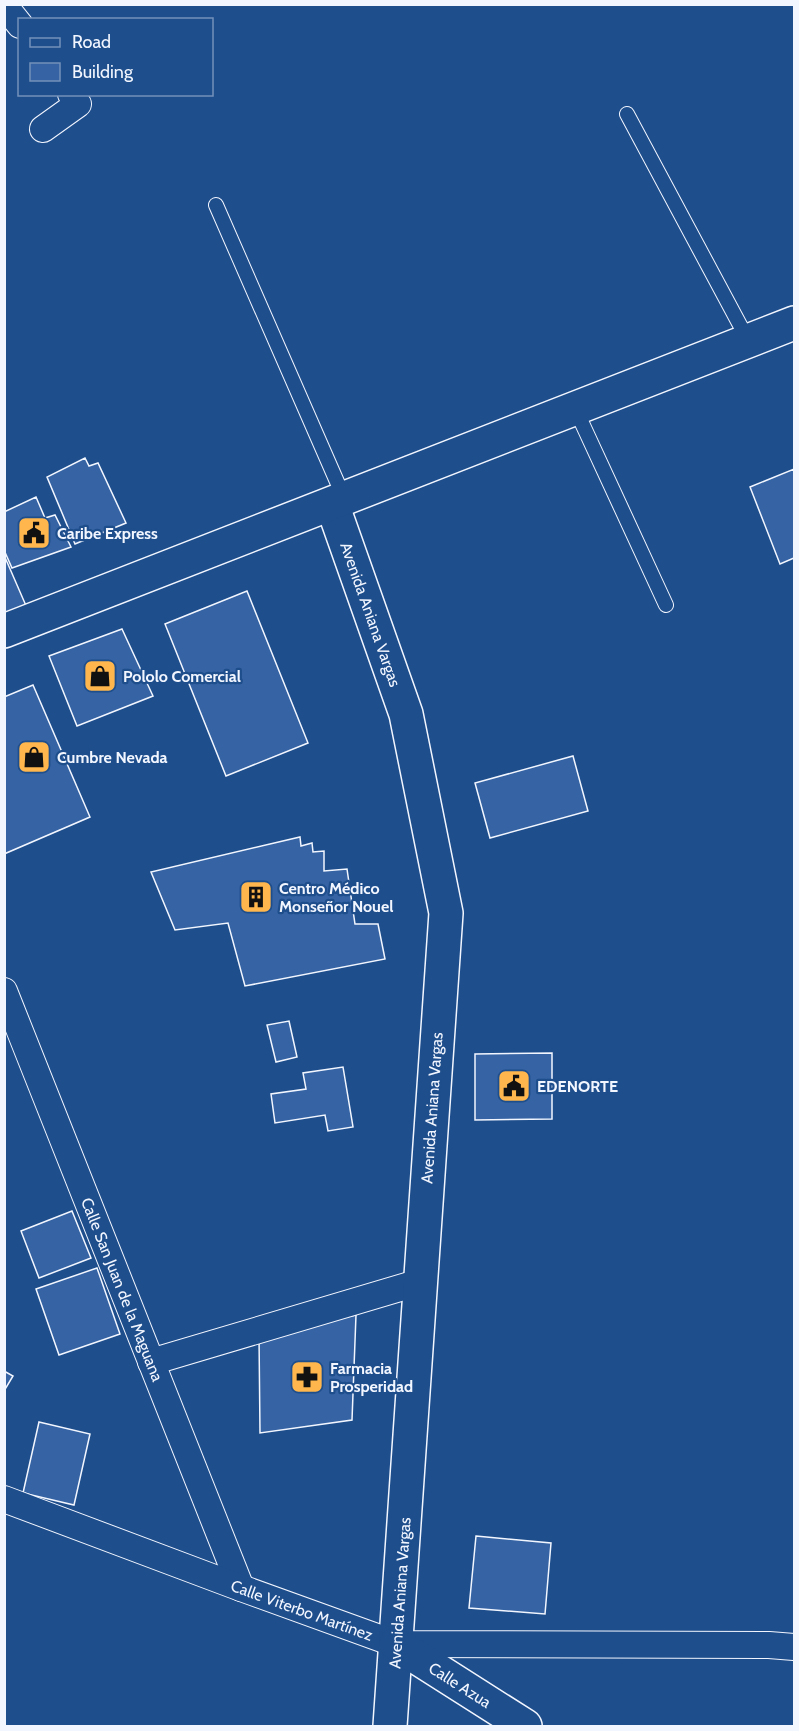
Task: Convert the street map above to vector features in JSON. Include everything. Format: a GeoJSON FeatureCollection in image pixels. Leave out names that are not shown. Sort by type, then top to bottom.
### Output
{"type":"FeatureCollection","features":[{"type":"Feature","properties":{"kind":"main road"},"geometry":{"type":"LineString","coordinates":[[4,631],[795,323]]}},
{"type":"Feature","properties":{"kind":"main road","name":"Avenida Aniana Vargas"},"geometry":{"type":"LineString","coordinates":[[339,502],[406,714],[446,913],[390,1726]]}},
{"type":"Feature","properties":{"kind":"main road","name":"Calle Azua"},"geometry":{"type":"LineString","coordinates":[[396,1644],[525,1726]]}},
{"type":"Feature","properties":{"kind":"street"},"geometry":{"type":"LineString","coordinates":[[4,5],[18,22]]}},
{"type":"Feature","properties":{"kind":"street"},"geometry":{"type":"LineString","coordinates":[[43,129],[78,104],[72,96]]}},
{"type":"Feature","properties":{"kind":"street","name":"Calle San Juan de la Maguana"},"geometry":{"type":"LineString","coordinates":[[4,991],[241,1588]]}},
{"type":"Feature","properties":{"kind":"street"},"geometry":{"type":"LineString","coordinates":[[152,1362],[420,1282]]}},
{"type":"Feature","properties":{"kind":"street","name":"Calle Viterbo Martínez"},"geometry":{"type":"LineString","coordinates":[[4,1500],[396,1644],[795,1647]]}},
{"type":"Feature","properties":{"kind":"lane"},"geometry":{"type":"LineString","coordinates":[[627,114],[748,340]]}},
{"type":"Feature","properties":{"kind":"lane"},"geometry":{"type":"LineString","coordinates":[[216,205],[339,502]]}},
{"type":"Feature","properties":{"kind":"lane"},"geometry":{"type":"LineString","coordinates":[[575,408],[666,605]]}},
{"type":"Feature","properties":{"kind":"building"},"geometry":{"type":"Polygon","coordinates":[[[85,458],[89,466],[98,463],[126,523],[75,544],[47,477],[85,458]]]}},
{"type":"Feature","properties":{"kind":"building"},"geometry":{"type":"Polygon","coordinates":[[[794,469],[794,558],[780,564],[750,487],[794,469]]]}},
{"type":"Feature","properties":{"kind":"building","name":"Caribe Express"},"geometry":{"type":"Polygon","coordinates":[[[36,497],[45,518],[55,515],[71,547],[12,568],[4,550],[4,512],[36,497]]]}},
{"type":"Feature","properties":{"kind":"building"},"geometry":{"type":"Polygon","coordinates":[[[4,555],[27,608],[4,617],[4,555]]]}},
{"type":"Feature","properties":{"kind":"building"},"geometry":{"type":"Polygon","coordinates":[[[247,591],[308,743],[226,776],[165,624],[247,591]]]}},
{"type":"Feature","properties":{"kind":"building","name":"Pololo Comercial"},"geometry":{"type":"Polygon","coordinates":[[[122,629],[153,696],[77,726],[49,656],[122,629]]]}},
{"type":"Feature","properties":{"kind":"building","name":"Cumbre Nevada"},"geometry":{"type":"Polygon","coordinates":[[[33,685],[90,817],[4,854],[4,697],[33,685]]]}},
{"type":"Feature","properties":{"kind":"building"},"geometry":{"type":"Polygon","coordinates":[[[573,756],[588,811],[490,838],[475,783],[573,756]]]}},
{"type":"Feature","properties":{"kind":"building","name":"Centro Médico Monseñor Nouel"},"geometry":{"type":"Polygon","coordinates":[[[300,837],[301,846],[312,843],[313,852],[324,851],[324,871],[347,869],[355,924],[378,924],[385,959],[245,986],[228,923],[175,930],[151,872],[300,837]]]}},
{"type":"Feature","properties":{"kind":"building"},"geometry":{"type":"Polygon","coordinates":[[[289,1021],[297,1057],[276,1062],[267,1025],[289,1021]]]}},
{"type":"Feature","properties":{"kind":"building","name":"EDENORTE"},"geometry":{"type":"Polygon","coordinates":[[[552,1053],[552,1119],[475,1120],[475,1054],[552,1053]]]}},
{"type":"Feature","properties":{"kind":"building"},"geometry":{"type":"Polygon","coordinates":[[[343,1067],[353,1127],[328,1131],[325,1115],[275,1123],[271,1094],[306,1089],[303,1073],[343,1067]]]}},
{"type":"Feature","properties":{"kind":"building"},"geometry":{"type":"Polygon","coordinates":[[[72,1211],[91,1258],[39,1278],[21,1231],[72,1211]]]}},
{"type":"Feature","properties":{"kind":"building"},"geometry":{"type":"Polygon","coordinates":[[[97,1268],[120,1334],[59,1355],[36,1289],[97,1268]]]}},
{"type":"Feature","properties":{"kind":"building","name":"Farmacia Prosperidad"},"geometry":{"type":"Polygon","coordinates":[[[356,1315],[352,1420],[260,1433],[259,1335],[356,1315]]]}},
{"type":"Feature","properties":{"kind":"building"},"geometry":{"type":"Polygon","coordinates":[[[4,1371],[13,1376],[4,1391],[4,1371]]]}},
{"type":"Feature","properties":{"kind":"building"},"geometry":{"type":"Polygon","coordinates":[[[39,1422],[90,1434],[74,1505],[23,1493],[39,1422]]]}},
{"type":"Feature","properties":{"kind":"building"},"geometry":{"type":"Polygon","coordinates":[[[476,1536],[551,1543],[545,1614],[469,1608],[476,1536]]]}},
{"type":"Feature","properties":{"kind":"place","name":"Caribe Express"},"geometry":{"type":"Point","coordinates":[34,533]}},
{"type":"Feature","properties":{"kind":"place","name":"Pololo Comercial"},"geometry":{"type":"Point","coordinates":[100,676]}},
{"type":"Feature","properties":{"kind":"place","name":"Cumbre Nevada"},"geometry":{"type":"Point","coordinates":[34,757]}},
{"type":"Feature","properties":{"kind":"place","name":"Centro Médico Monseñor Nouel"},"geometry":{"type":"Point","coordinates":[256,897]}},
{"type":"Feature","properties":{"kind":"place","name":"EDENORTE"},"geometry":{"type":"Point","coordinates":[514,1086]}},
{"type":"Feature","properties":{"kind":"place","name":"Farmacia Prosperidad"},"geometry":{"type":"Point","coordinates":[307,1377]}}]}
